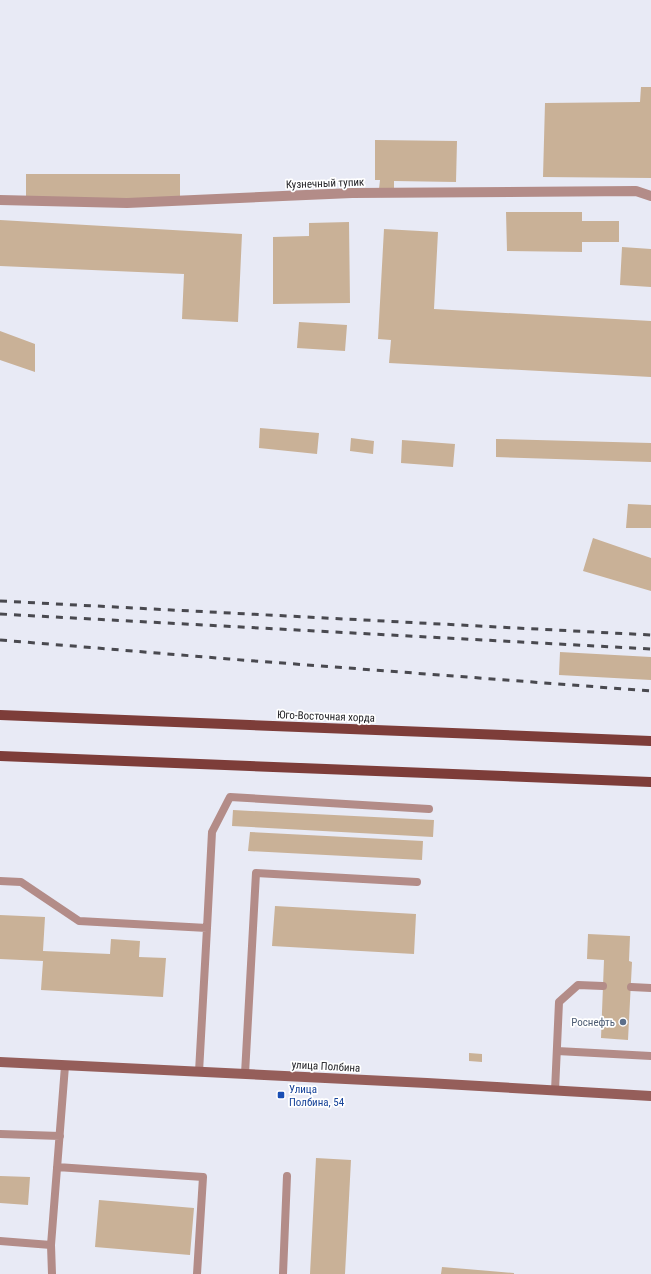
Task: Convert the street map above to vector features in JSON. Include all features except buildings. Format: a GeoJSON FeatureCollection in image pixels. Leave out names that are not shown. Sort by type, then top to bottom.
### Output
{"type":"FeatureCollection","features":[{"type":"Feature","properties":{"kind":"main road","name":"Юго-Восточная хорда"},"geometry":{"type":"LineString","coordinates":[[0,715],[651,741]]}},
{"type":"Feature","properties":{"kind":"main road"},"geometry":{"type":"LineString","coordinates":[[0,756],[651,782]]}},
{"type":"Feature","properties":{"kind":"main road","name":"улица Полбина"},"geometry":{"type":"LineString","coordinates":[[0,1062],[651,1096]]}},
{"type":"Feature","properties":{"kind":"street","name":"Кузнечный тупик"},"geometry":{"type":"LineString","coordinates":[[0,200],[127,203],[352,193],[636,191],[651,196]]}},
{"type":"Feature","properties":{"kind":"lane"},"geometry":{"type":"LineString","coordinates":[[199,1072],[212,832],[230,797],[429,809]]}},
{"type":"Feature","properties":{"kind":"lane"},"geometry":{"type":"LineString","coordinates":[[245,1074],[256,873],[417,882]]}},
{"type":"Feature","properties":{"kind":"lane"},"geometry":{"type":"LineString","coordinates":[[0,881],[21,882],[79,921],[207,928]]}},
{"type":"Feature","properties":{"kind":"lane"},"geometry":{"type":"LineString","coordinates":[[555,1091],[559,1002],[578,985],[603,986]]}},
{"type":"Feature","properties":{"kind":"lane"},"geometry":{"type":"LineString","coordinates":[[631,987],[651,988]]}},
{"type":"Feature","properties":{"kind":"lane"},"geometry":{"type":"LineString","coordinates":[[557,1051],[651,1056]]}},
{"type":"Feature","properties":{"kind":"lane"},"geometry":{"type":"LineString","coordinates":[[52,1274],[51,1245],[65,1066]]}},
{"type":"Feature","properties":{"kind":"lane"},"geometry":{"type":"LineString","coordinates":[[0,1134],[60,1136]]}},
{"type":"Feature","properties":{"kind":"lane"},"geometry":{"type":"LineString","coordinates":[[57,1167],[203,1177],[196,1274]]}},
{"type":"Feature","properties":{"kind":"lane"},"geometry":{"type":"LineString","coordinates":[[283,1274],[288,1176]]}},
{"type":"Feature","properties":{"kind":"lane"},"geometry":{"type":"LineString","coordinates":[[0,1241],[51,1245]]}},
{"type":"Feature","properties":{"kind":"railway"},"geometry":{"type":"LineString","coordinates":[[0,601],[651,635]]}},
{"type":"Feature","properties":{"kind":"railway"},"geometry":{"type":"LineString","coordinates":[[0,614],[651,649]]}},
{"type":"Feature","properties":{"kind":"railway"},"geometry":{"type":"LineString","coordinates":[[0,640],[651,691]]}},
{"type":"Feature","properties":{"kind":"place","name":"Роснефть"},"geometry":{"type":"Point","coordinates":[623,1022]}},
{"type":"Feature","properties":{"kind":"place","name":"Улица Полбина, 54"},"geometry":{"type":"Point","coordinates":[281,1095]}}]}
